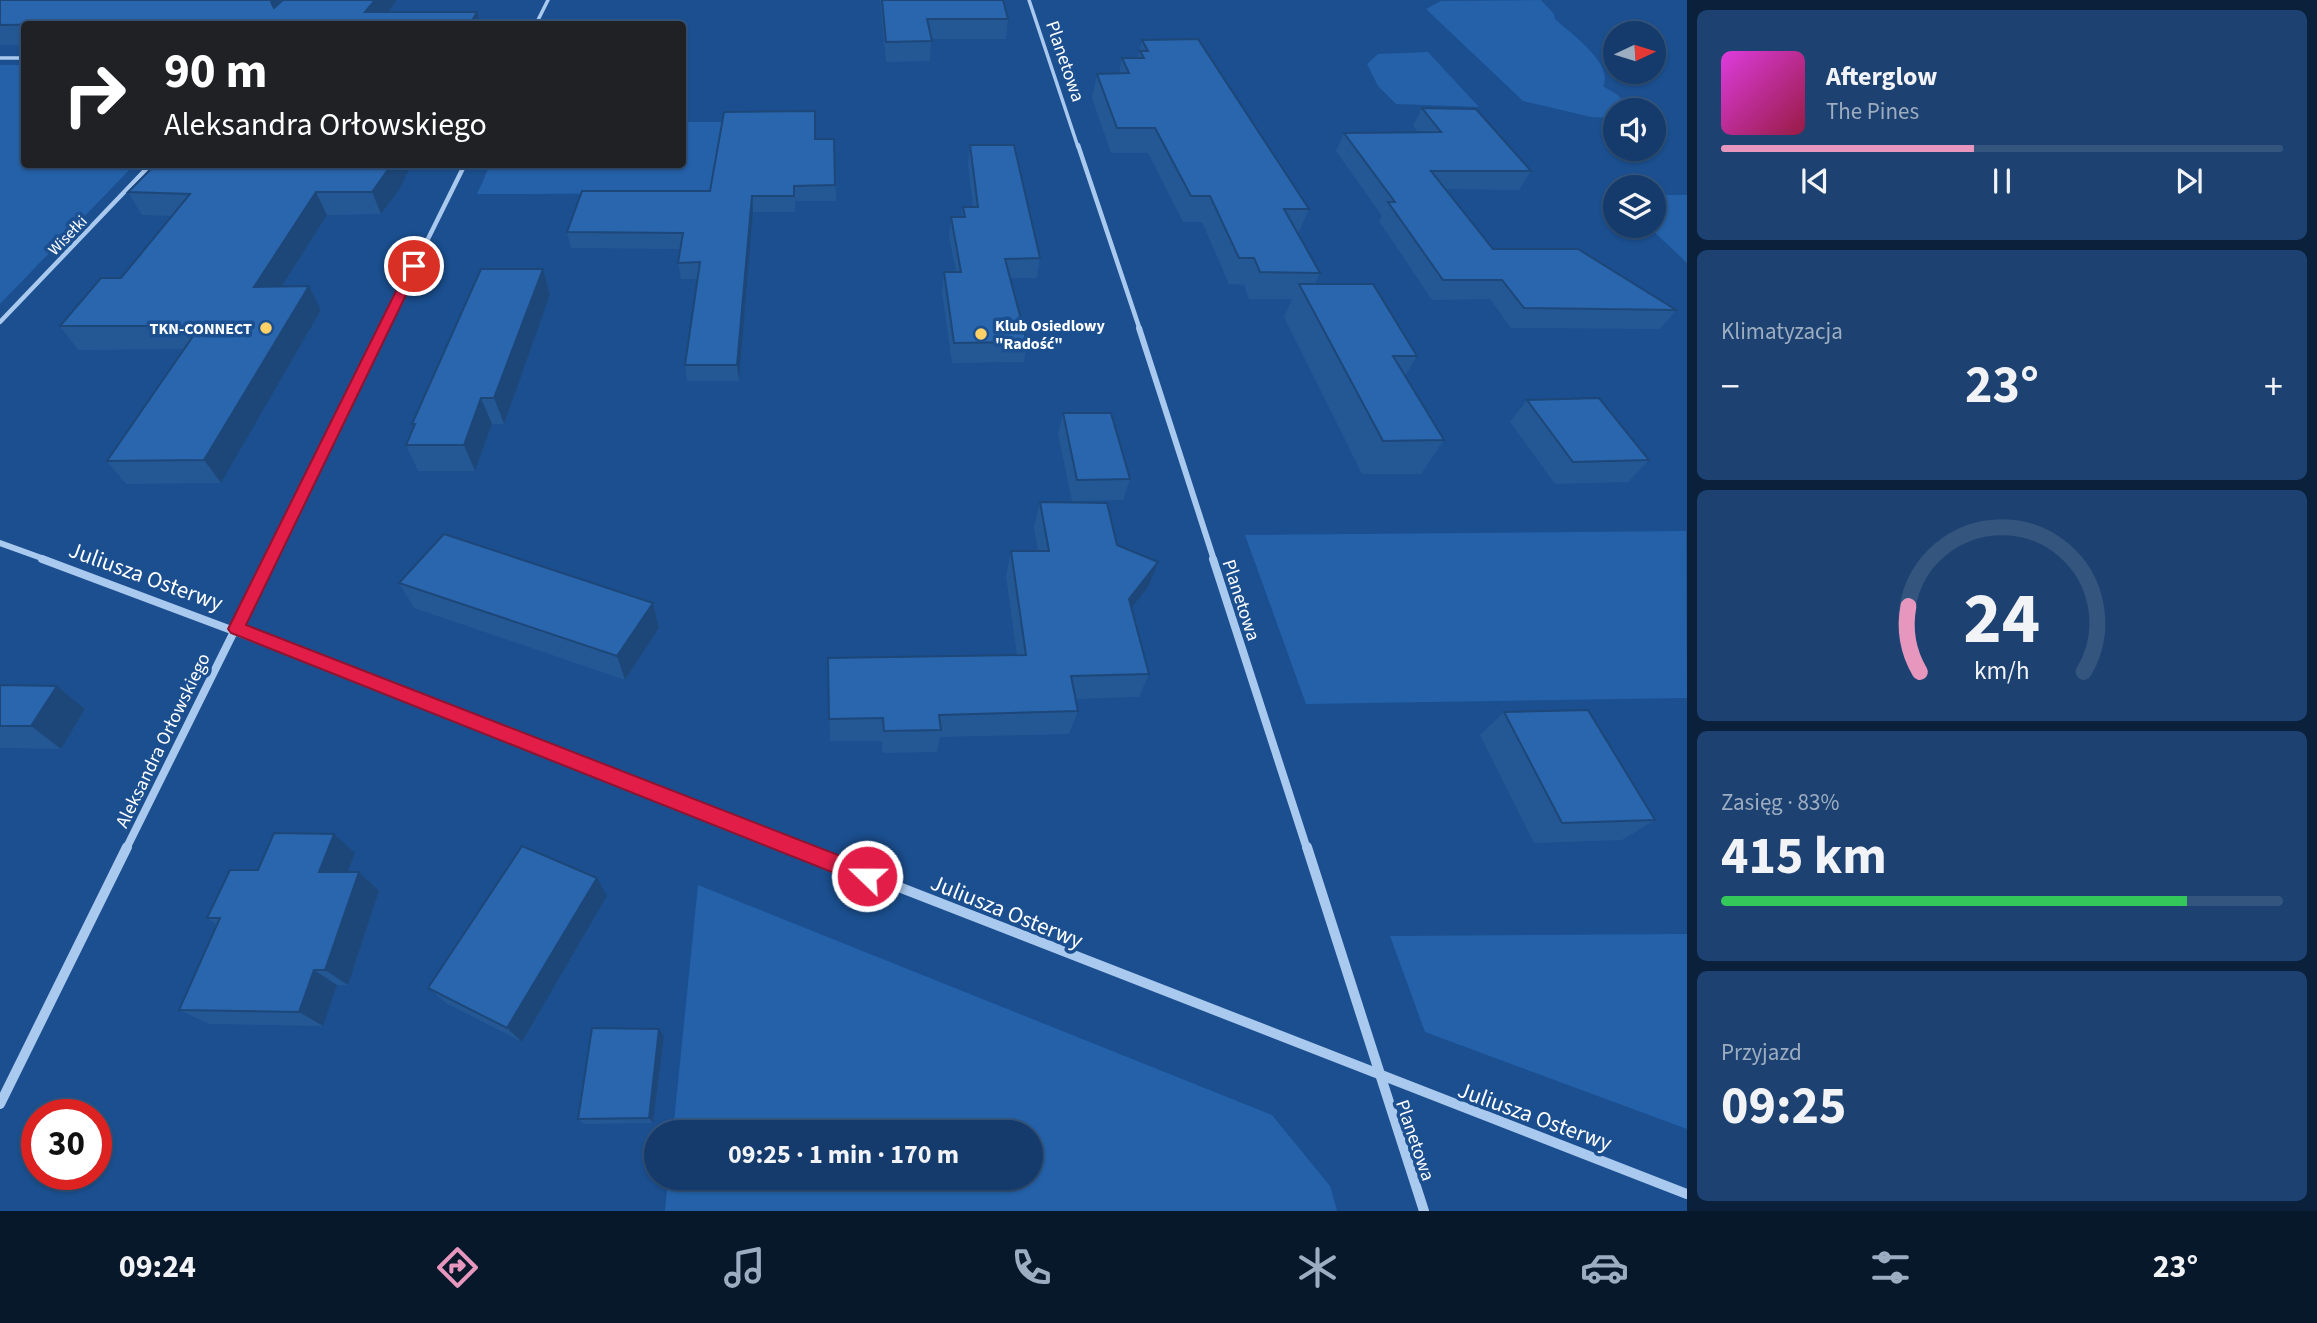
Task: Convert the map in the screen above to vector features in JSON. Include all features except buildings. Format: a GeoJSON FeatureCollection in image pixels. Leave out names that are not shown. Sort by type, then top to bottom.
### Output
{"type":"FeatureCollection","features":[{"type":"Feature","properties":{"kind":"street"},"geometry":{"type":"LineString","coordinates":[[538,21],[548,0]]}},
{"type":"Feature","properties":{"kind":"street","name":"Planetowa"},"geometry":{"type":"LineString","coordinates":[[1029,0],[1138,325],[1379,1079],[1424,1211]]}},
{"type":"Feature","properties":{"kind":"street"},"geometry":{"type":"LineString","coordinates":[[0,58],[21,58]]}},
{"type":"Feature","properties":{"kind":"street","name":"Wisełki"},"geometry":{"type":"LineString","coordinates":[[0,322],[147,168]]}},
{"type":"Feature","properties":{"kind":"street","name":"Aleksandra Orłowskiego"},"geometry":{"type":"LineString","coordinates":[[0,1104],[463,168]]}},
{"type":"Feature","properties":{"kind":"street","name":"Juliusza Osterwy"},"geometry":{"type":"LineString","coordinates":[[0,544],[236,629],[1379,1079],[1687,1194]]}},
{"type":"Feature","properties":{"kind":"shaded area"},"geometry":{"type":"Polygon","coordinates":[[[1541,0],[1554,14],[1555,19],[1589,49],[1603,68],[1603,86],[1620,98],[1603,98],[1603,118],[1523,101],[1426,9],[1441,1],[1541,0]]]}},
{"type":"Feature","properties":{"kind":"shaded area"},"geometry":{"type":"Polygon","coordinates":[[[1428,52],[1479,107],[1396,104],[1378,86],[1367,64],[1378,54],[1428,52]]]}},
{"type":"Feature","properties":{"kind":"shaded area"},"geometry":{"type":"Polygon","coordinates":[[[0,65],[21,65],[21,168],[131,168],[0,304],[0,65]]]}},
{"type":"Feature","properties":{"kind":"shaded area"},"geometry":{"type":"Polygon","coordinates":[[[686,122],[733,122],[764,193],[477,194],[489,168],[686,168],[686,122]]]}},
{"type":"Feature","properties":{"kind":"shaded area"},"geometry":{"type":"Polygon","coordinates":[[[1666,195],[1687,195],[1687,263],[1661,238],[1666,238],[1666,195]]]}},
{"type":"Feature","properties":{"kind":"shaded area"},"geometry":{"type":"Polygon","coordinates":[[[1686,531],[1687,698],[1306,704],[1245,535],[1686,531]]]}},
{"type":"Feature","properties":{"kind":"shaded area"},"geometry":{"type":"Polygon","coordinates":[[[698,885],[1272,1115],[1330,1186],[1337,1211],[665,1211],[667,1190],[1043,1190],[1043,1120],[674,1120],[698,885]]]}},
{"type":"Feature","properties":{"kind":"shaded area"},"geometry":{"type":"Polygon","coordinates":[[[1687,934],[1687,1129],[1425,1032],[1390,936],[1687,934]]]}},
{"type":"Feature","properties":{"kind":"place","name":"TKN-CONNECT"},"geometry":{"type":"Point","coordinates":[266,328]}},
{"type":"Feature","properties":{"kind":"place","name":"Klub Osiedlowy \"Radość\""},"geometry":{"type":"Point","coordinates":[981,334]}},
{"type":"Feature","properties":{"kind":"route"},"geometry":{"type":"LineString","coordinates":[[414,266],[236,629],[867,876]]}}]}
